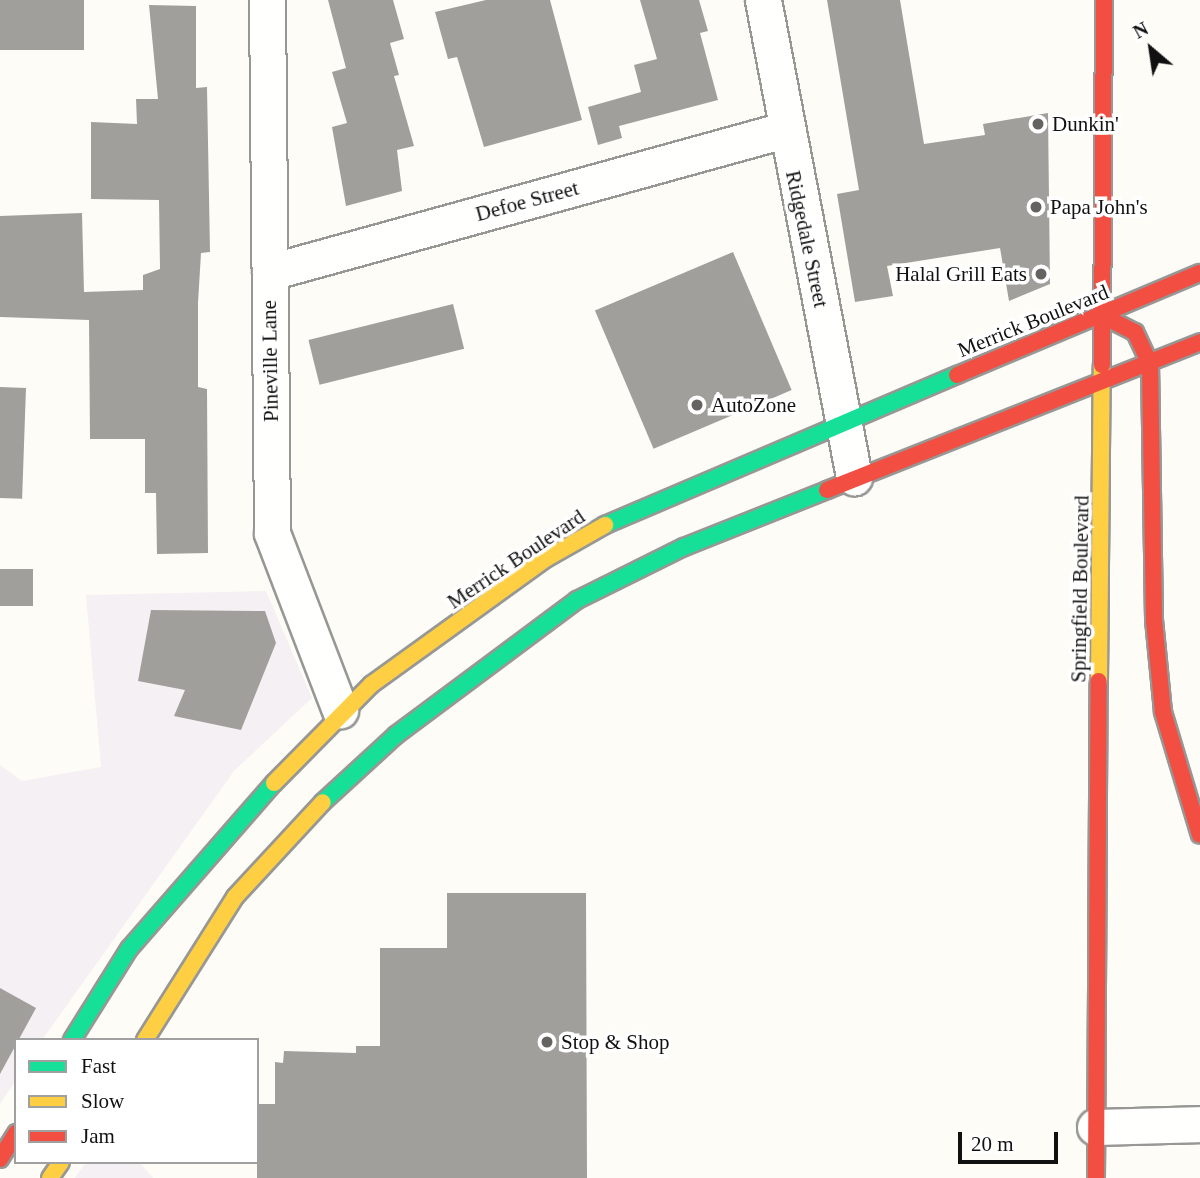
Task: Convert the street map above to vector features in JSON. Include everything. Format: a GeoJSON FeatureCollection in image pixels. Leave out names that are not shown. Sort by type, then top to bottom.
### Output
{"type":"FeatureCollection","features":[{"type":"Feature","properties":{"kind":"main road","name":"Springfield Boulevard"},"geometry":{"type":"LineString","coordinates":[[1096,1178],[1105,383],[1104,0]]}},
{"type":"Feature","properties":{"kind":"main road","name":"Merrick Boulevard"},"geometry":{"type":"LineString","coordinates":[[73,1038],[129,949],[234,820],[340,710],[547,558],[631,511],[845,418],[1103,316],[1200,272]]}},
{"type":"Feature","properties":{"kind":"main road"},"geometry":{"type":"LineString","coordinates":[[1103,316],[1135,332],[1150,364],[1154,620],[1163,712],[1200,835]]}},
{"type":"Feature","properties":{"kind":"main road"},"geometry":{"type":"LineString","coordinates":[[146,1038],[236,897],[333,792],[396,735],[577,600],[684,547],[854,477],[1105,383],[1200,342]]}},
{"type":"Feature","properties":{"kind":"main road"},"geometry":{"type":"LineString","coordinates":[[0,1158],[14,1136]]}},
{"type":"Feature","properties":{"kind":"street","name":"Pineville Lane"},"geometry":{"type":"LineString","coordinates":[[267,0],[272,533],[340,710]]}},
{"type":"Feature","properties":{"kind":"street","name":"Ridgedale Street"},"geometry":{"type":"LineString","coordinates":[[763,0],[784,130],[845,418],[854,477]]}},
{"type":"Feature","properties":{"kind":"street","name":"Defoe Street"},"geometry":{"type":"LineString","coordinates":[[270,272],[784,130]]}},
{"type":"Feature","properties":{"kind":"street"},"geometry":{"type":"LineString","coordinates":[[1095,1127],[1200,1124]]}},
{"type":"Feature","properties":{"kind":"shaded area"},"geometry":{"type":"Polygon","coordinates":[[[266,591],[312,698],[234,771],[43,1038],[14,1038],[14,1083],[0,1104],[0,765],[22,781],[101,767],[86,595],[266,591]]]}},
{"type":"Feature","properties":{"kind":"shaded area"},"geometry":{"type":"Polygon","coordinates":[[[85,1164],[141,1164],[153,1178],[75,1178],[85,1164]]]}},
{"type":"Feature","properties":{"kind":"building"},"geometry":{"type":"Polygon","coordinates":[[[0,0],[84,0],[84,50],[0,50],[0,0]]]}},
{"type":"Feature","properties":{"kind":"building"},"geometry":{"type":"Polygon","coordinates":[[[328,0],[393,0],[404,39],[390,43],[399,75],[394,76],[414,146],[397,150],[402,191],[346,206],[332,127],[347,123],[332,72],[346,68],[328,0]]]}},
{"type":"Feature","properties":{"kind":"building"},"geometry":{"type":"Polygon","coordinates":[[[486,0],[550,0],[582,120],[484,147],[457,57],[448,59],[435,12],[486,0]]]}},
{"type":"Feature","properties":{"kind":"building"},"geometry":{"type":"Polygon","coordinates":[[[640,0],[699,0],[708,31],[700,33],[718,100],[619,126],[622,138],[598,145],[588,107],[641,92],[634,65],[657,59],[640,0]]]}},
{"type":"Feature","properties":{"kind":"building"},"geometry":{"type":"Polygon","coordinates":[[[827,0],[900,0],[924,144],[985,135],[983,124],[1048,113],[1050,284],[1009,301],[1000,248],[887,266],[893,296],[855,302],[837,194],[859,190],[827,0]]]}},
{"type":"Feature","properties":{"kind":"building"},"geometry":{"type":"Polygon","coordinates":[[[149,5],[196,6],[196,88],[207,87],[210,252],[201,253],[198,387],[207,389],[208,553],[157,554],[156,493],[145,493],[145,439],[90,439],[89,320],[0,317],[0,216],[82,213],[84,292],[143,290],[143,275],[160,269],[159,200],[91,199],[91,122],[137,124],[136,99],[158,99],[149,5]]]}},
{"type":"Feature","properties":{"kind":"building"},"geometry":{"type":"Polygon","coordinates":[[[733,252],[792,390],[654,449],[595,311],[733,252]]]}},
{"type":"Feature","properties":{"kind":"building"},"geometry":{"type":"Polygon","coordinates":[[[453,304],[464,349],[320,385],[308,340],[453,304]]]}},
{"type":"Feature","properties":{"kind":"building"},"geometry":{"type":"Polygon","coordinates":[[[0,387],[26,388],[22,499],[0,498],[0,387]]]}},
{"type":"Feature","properties":{"kind":"building"},"geometry":{"type":"Polygon","coordinates":[[[0,569],[33,569],[33,606],[0,606],[0,569]]]}},
{"type":"Feature","properties":{"kind":"building"},"geometry":{"type":"Polygon","coordinates":[[[151,610],[265,611],[276,643],[241,730],[174,716],[185,690],[138,681],[151,610]]]}},
{"type":"Feature","properties":{"kind":"building"},"geometry":{"type":"Polygon","coordinates":[[[447,893],[586,893],[587,1178],[257,1178],[259,1104],[275,1104],[275,1062],[283,1063],[284,1051],[356,1053],[356,1046],[380,1046],[380,948],[447,948],[447,893]]]}},
{"type":"Feature","properties":{"kind":"building"},"geometry":{"type":"Polygon","coordinates":[[[0,988],[36,1008],[20,1038],[14,1038],[14,1048],[0,1074],[0,988]]]}},
{"type":"Feature","properties":{"kind":"traffic: fast"},"geometry":{"type":"LineString","coordinates":[[605,525],[957,375]]}},
{"type":"Feature","properties":{"kind":"traffic: fast"},"geometry":{"type":"LineString","coordinates":[[323,802],[396,735],[577,600],[684,547],[827,490]]}},
{"type":"Feature","properties":{"kind":"traffic: fast"},"geometry":{"type":"LineString","coordinates":[[73,1038],[129,949],[274,783]]}},
{"type":"Feature","properties":{"kind":"traffic: slow"},"geometry":{"type":"LineString","coordinates":[[1099,681],[1102,365]]}},
{"type":"Feature","properties":{"kind":"traffic: slow"},"geometry":{"type":"LineString","coordinates":[[274,783],[372,684],[547,558],[605,525]]}},
{"type":"Feature","properties":{"kind":"traffic: slow"},"geometry":{"type":"LineString","coordinates":[[146,1038],[235,897],[323,802]]}},
{"type":"Feature","properties":{"kind":"traffic: slow"},"geometry":{"type":"LineString","coordinates":[[50,1178],[60,1164]]}},
{"type":"Feature","properties":{"kind":"traffic: jam"},"geometry":{"type":"LineString","coordinates":[[1102,365],[1104,0]]}},
{"type":"Feature","properties":{"kind":"traffic: jam"},"geometry":{"type":"LineString","coordinates":[[957,375],[1200,273]]}},
{"type":"Feature","properties":{"kind":"traffic: jam"},"geometry":{"type":"LineString","coordinates":[[1103,316],[1135,332],[1150,364],[1154,620],[1163,712],[1200,835]]}},
{"type":"Feature","properties":{"kind":"traffic: jam"},"geometry":{"type":"LineString","coordinates":[[827,490],[1200,342]]}},
{"type":"Feature","properties":{"kind":"traffic: jam"},"geometry":{"type":"LineString","coordinates":[[1096,1178],[1099,681]]}},
{"type":"Feature","properties":{"kind":"traffic: jam"},"geometry":{"type":"LineString","coordinates":[[0,1159],[14,1136]]}},
{"type":"Feature","properties":{"kind":"place","name":"Dunkin'"},"geometry":{"type":"Point","coordinates":[1038,124]}},
{"type":"Feature","properties":{"kind":"place","name":"Papa John's"},"geometry":{"type":"Point","coordinates":[1036,207]}},
{"type":"Feature","properties":{"kind":"place","name":"Halal Grill Eats"},"geometry":{"type":"Point","coordinates":[1041,274]}},
{"type":"Feature","properties":{"kind":"place","name":"AutoZone"},"geometry":{"type":"Point","coordinates":[697,405]}},
{"type":"Feature","properties":{"kind":"place","name":"Stop & Shop"},"geometry":{"type":"Point","coordinates":[547,1042]}}]}
